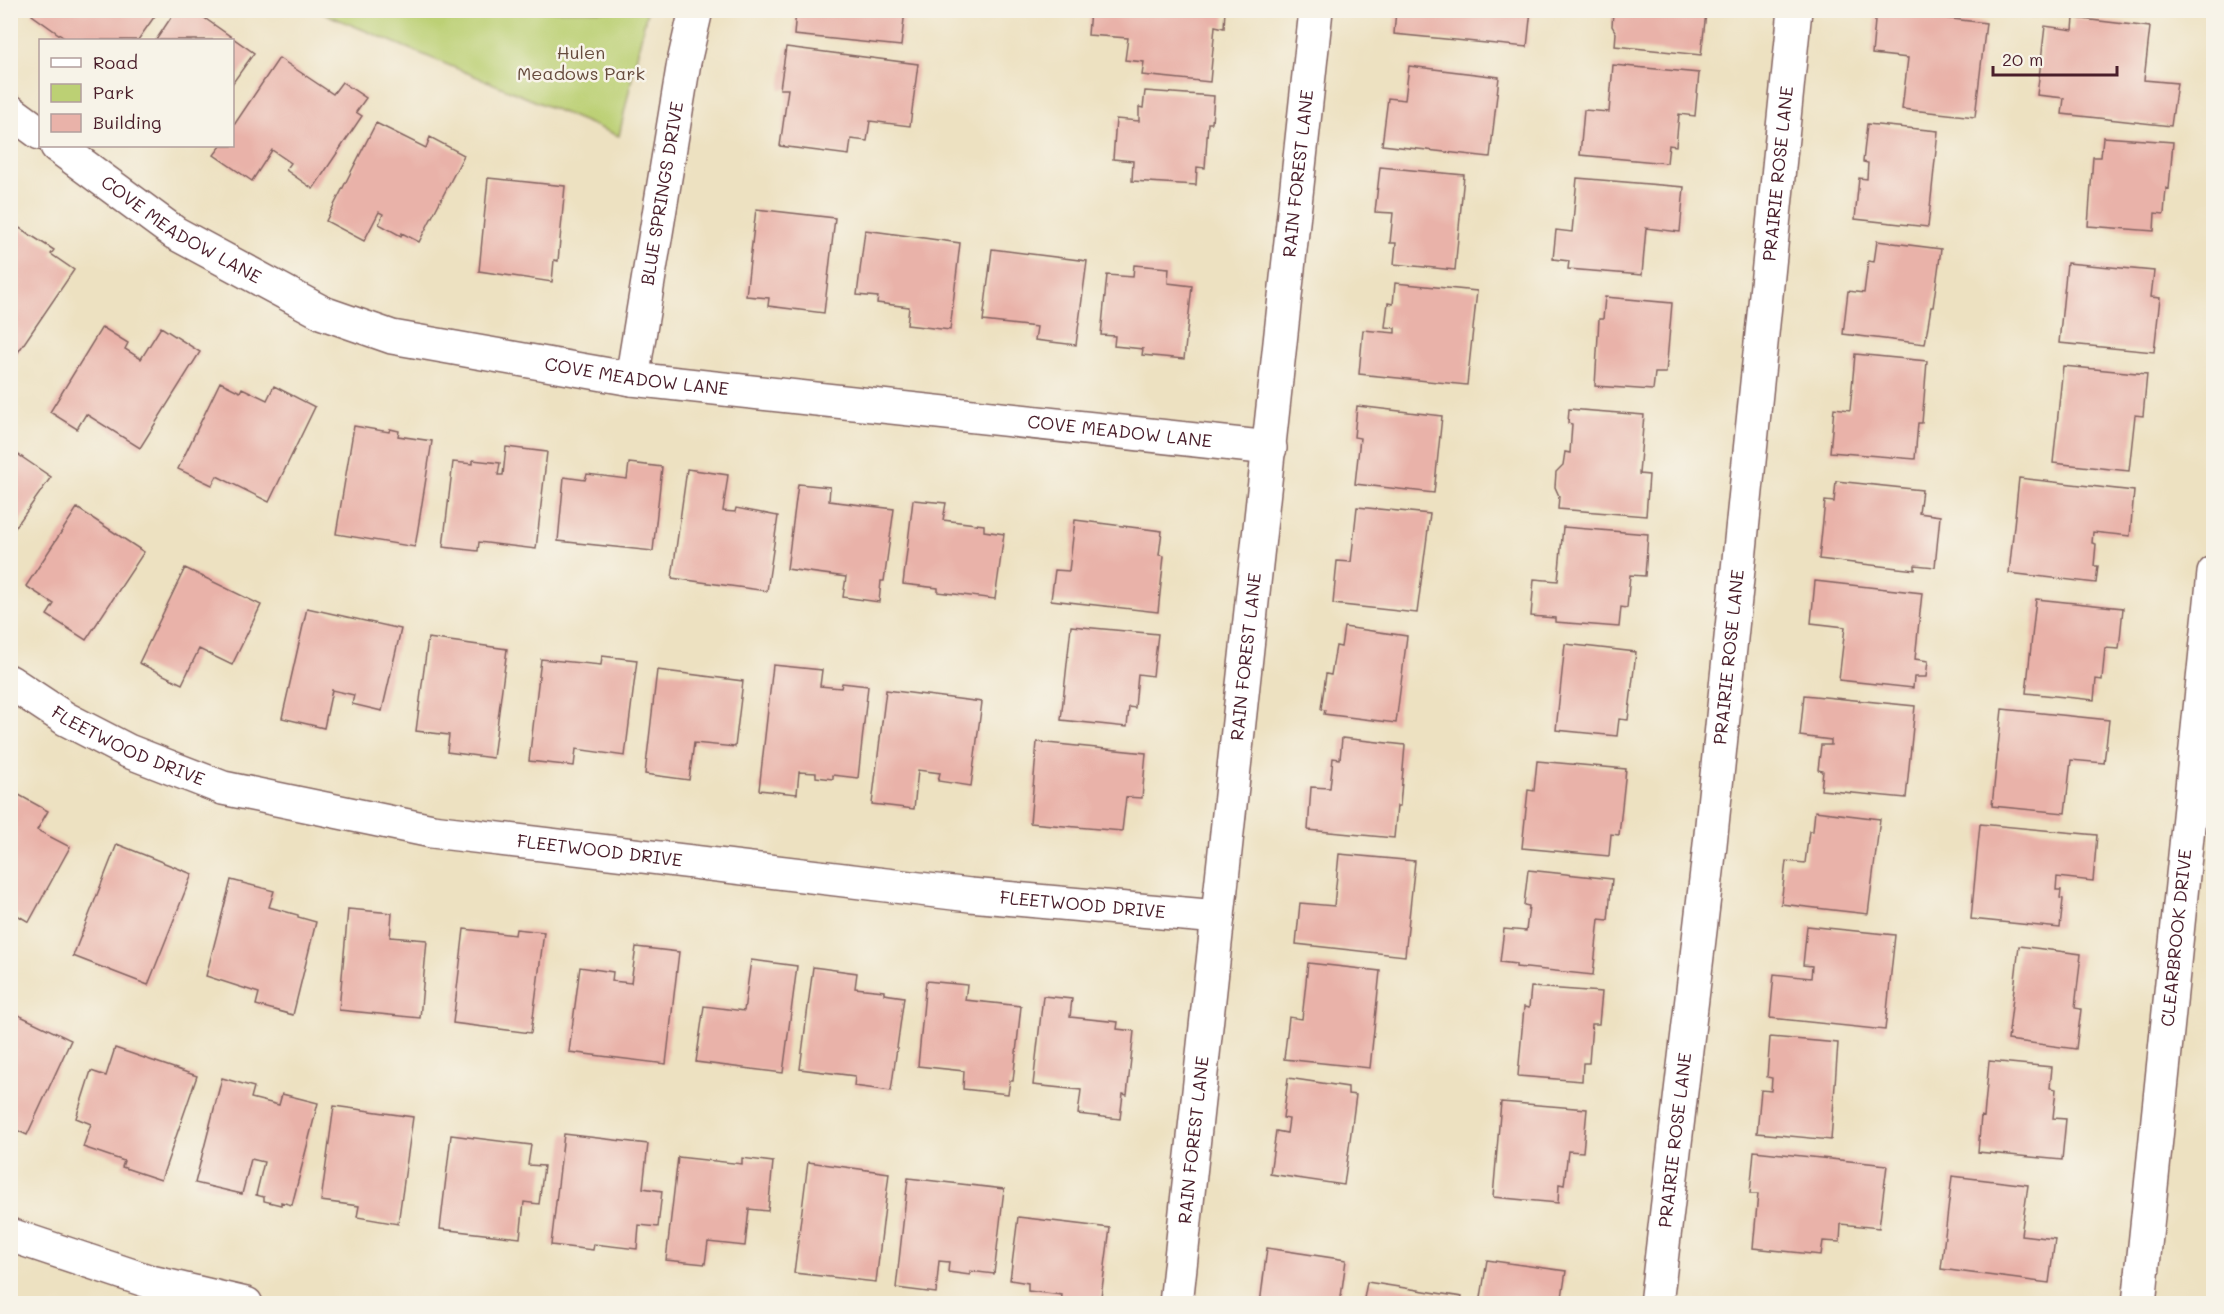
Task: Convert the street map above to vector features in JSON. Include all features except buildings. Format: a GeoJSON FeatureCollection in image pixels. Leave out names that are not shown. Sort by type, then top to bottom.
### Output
{"type":"FeatureCollection","features":[{"type":"Feature","properties":{"kind":"street","name":"BLUE SPRINGS DRIVE"},"geometry":{"type":"LineString","coordinates":[[632,380],[684,62],[696,10]]}},
{"type":"Feature","properties":{"kind":"street","name":"RAIN FOREST LANE"},"geometry":{"type":"LineString","coordinates":[[1176,1304],[1316,10]]}},
{"type":"Feature","properties":{"kind":"street","name":"PRAIRIE ROSE LANE"},"geometry":{"type":"LineString","coordinates":[[1656,1304],[1709,854],[1795,10]]}},
{"type":"Feature","properties":{"kind":"street"},"geometry":{"type":"LineString","coordinates":[[10,111],[39,133]]}},
{"type":"Feature","properties":{"kind":"street","name":"COVE MEADOW LANE"},"geometry":{"type":"LineString","coordinates":[[58,147],[175,233],[323,313],[392,337],[632,380],[1270,447]]}},
{"type":"Feature","properties":{"kind":"street","name":"CLEARBROOK DRIVE"},"geometry":{"type":"LineString","coordinates":[[2139,1304],[2214,573]]}},
{"type":"Feature","properties":{"kind":"street","name":"FLEETWOOD DRIVE"},"geometry":{"type":"LineString","coordinates":[[10,681],[66,719],[128,751],[223,788],[432,831],[970,895],[1218,917]]}},
{"type":"Feature","properties":{"kind":"street"},"geometry":{"type":"LineString","coordinates":[[10,1235],[151,1282],[246,1304]]}},
{"type":"Feature","properties":{"kind":"green space","name":"Hulen Meadows Park"},"geometry":{"type":"Polygon","coordinates":[[[318,11],[647,11],[619,136],[318,11]]]}}]}
